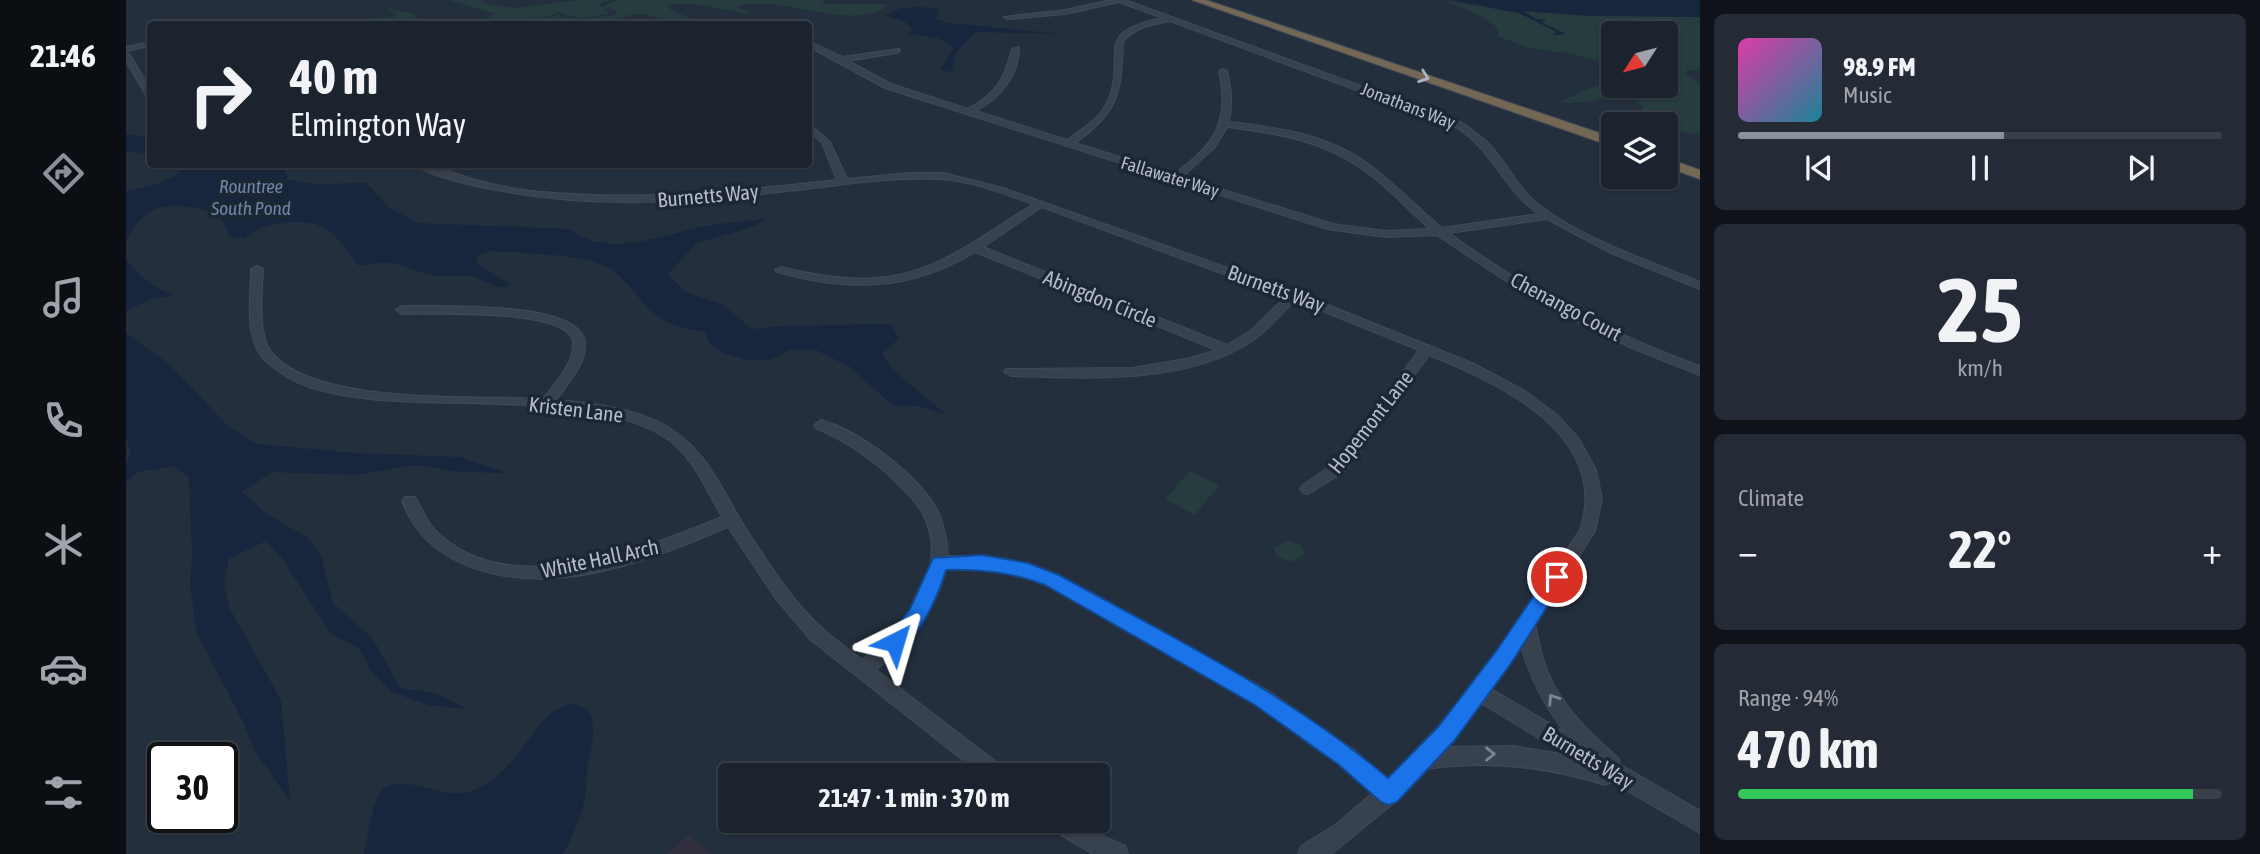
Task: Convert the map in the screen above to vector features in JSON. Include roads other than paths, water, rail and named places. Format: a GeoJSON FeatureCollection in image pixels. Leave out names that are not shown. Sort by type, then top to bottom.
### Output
{"type":"FeatureCollection","features":[{"type":"Feature","properties":{"kind":"highway"},"geometry":{"type":"LineString","coordinates":[[1197,0],[1601,139]]}},
{"type":"Feature","properties":{"kind":"highway"},"geometry":{"type":"LineString","coordinates":[[1227,0],[1470,80]]}},
{"type":"Feature","properties":{"kind":"highway"},"geometry":{"type":"LineString","coordinates":[[1678,152],[1700,160]]}},
{"type":"Feature","properties":{"kind":"highway"},"geometry":{"type":"LineString","coordinates":[[1678,167],[1700,175]]}},
{"type":"Feature","properties":{"kind":"street"},"geometry":{"type":"LineString","coordinates":[[1007,17],[1065,12],[1119,0]]}},
{"type":"Feature","properties":{"kind":"street","name":"Jonathans Way"},"geometry":{"type":"LineString","coordinates":[[1119,0],[1459,125],[1485,142],[1517,190],[1548,216],[1700,286]]}},
{"type":"Feature","properties":{"kind":"street"},"geometry":{"type":"LineString","coordinates":[[1067,144],[1096,124],[1109,109],[1116,93],[1119,42],[1123,35],[1133,29],[1171,19]]}},
{"type":"Feature","properties":{"kind":"street"},"geometry":{"type":"LineString","coordinates":[[126,49],[147,45]]}},
{"type":"Feature","properties":{"kind":"street","name":"Fallawater Way"},"geometry":{"type":"LineString","coordinates":[[812,45],[844,59],[866,76],[888,86],[1342,229],[1397,236],[1548,216]]}},
{"type":"Feature","properties":{"kind":"street"},"geometry":{"type":"LineString","coordinates":[[969,112],[992,99],[1005,86],[1016,49]]}},
{"type":"Feature","properties":{"kind":"street"},"geometry":{"type":"LineString","coordinates":[[844,59],[896,51]]}},
{"type":"Feature","properties":{"kind":"street"},"geometry":{"type":"LineString","coordinates":[[126,55],[137,82],[147,91]]}},
{"type":"Feature","properties":{"kind":"street"},"geometry":{"type":"LineString","coordinates":[[1174,178],[1203,157],[1217,141],[1226,124],[1228,99],[1223,71]]}},
{"type":"Feature","properties":{"kind":"street","name":"Chenango Court"},"geometry":{"type":"LineString","coordinates":[[1226,124],[1297,136],[1344,153],[1364,165],[1440,231],[1496,269],[1574,314],[1655,353],[1700,371]]}},
{"type":"Feature","properties":{"kind":"street"},"geometry":{"type":"LineString","coordinates":[[812,130],[826,142],[844,183]]}},
{"type":"Feature","properties":{"kind":"street","name":"Burnetts Way"},"geometry":{"type":"LineString","coordinates":[[426,168],[457,181],[483,187],[531,196],[586,201],[674,200],[911,176],[943,176],[989,186],[1294,295],[1493,378],[1533,403],[1566,433],[1588,466],[1596,499],[1594,516],[1587,531],[1479,692],[1700,823]]}},
{"type":"Feature","properties":{"kind":"street"},"geometry":{"type":"LineString","coordinates":[[781,270],[823,281],[881,281],[932,270],[1039,204]]}},
{"type":"Feature","properties":{"kind":"street","name":"Abingdon Circle"},"geometry":{"type":"LineString","coordinates":[[973,247],[1227,349]]}},
{"type":"Feature","properties":{"kind":"street","name":"Kristen Lane"},"geometry":{"type":"LineString","coordinates":[[257,269],[258,326],[262,345],[268,356],[292,376],[309,383],[348,393],[547,404],[631,416],[667,432],[696,459],[732,519],[794,611],[817,635],[981,763]]}},
{"type":"Feature","properties":{"kind":"street"},"geometry":{"type":"LineString","coordinates":[[1011,372],[1088,373],[1171,366],[1227,349],[1248,338],[1294,295]]}},
{"type":"Feature","properties":{"kind":"street"},"geometry":{"type":"LineString","coordinates":[[402,310],[524,316],[562,323],[570,328],[576,334],[579,348],[567,375],[547,404]]}},
{"type":"Feature","properties":{"kind":"street","name":"Hopemont Lane"},"geometry":{"type":"LineString","coordinates":[[1308,489],[1340,467],[1427,349]]}},
{"type":"Feature","properties":{"kind":"street"},"geometry":{"type":"LineString","coordinates":[[821,425],[874,452],[923,501],[938,532],[941,550],[939,563],[929,593],[917,615],[885,652],[862,671]]}},
{"type":"Feature","properties":{"kind":"street","name":"White Hall Arch"},"geometry":{"type":"LineString","coordinates":[[410,501],[425,530],[450,550],[487,568],[534,574],[559,573],[614,560],[692,536],[732,519]]}},
{"type":"Feature","properties":{"kind":"street"},"geometry":{"type":"LineString","coordinates":[[939,563],[982,562],[1008,565],[1052,580],[1263,698],[1336,749],[1389,794]]}},
{"type":"Feature","properties":{"kind":"street"},"geometry":{"type":"LineString","coordinates":[[1526,624],[1534,662],[1553,700],[1592,747],[1632,785]]}},
{"type":"Feature","properties":{"kind":"street"},"geometry":{"type":"LineString","coordinates":[[1309,854],[1339,837],[1389,794],[1422,760],[1479,692]]}},
{"type":"Feature","properties":{"kind":"street"},"geometry":{"type":"LineString","coordinates":[[1422,760],[1479,754],[1513,754],[1588,769],[1632,785]]}},
{"type":"Feature","properties":{"kind":"street"},"geometry":{"type":"LineString","coordinates":[[1075,833],[1118,854]]}},
{"type":"Feature","properties":{"kind":"water"},"geometry":{"type":"Polygon","coordinates":[[[1453,0],[1700,0],[1700,17],[1590,16],[1523,11],[1536,19],[1547,20],[1541,22],[1565,34],[1552,35],[1557,32],[1519,13],[1453,0]]]}},
{"type":"Feature","properties":{"kind":"water"},"geometry":{"type":"Polygon","coordinates":[[[900,8],[940,9],[936,19],[949,23],[1061,34],[977,32],[956,52],[952,72],[940,70],[954,48],[939,39],[908,34],[912,29],[905,22],[886,16],[900,8]]]}},
{"type":"Feature","properties":{"kind":"water"},"geometry":{"type":"Polygon","coordinates":[[[126,134],[147,137],[147,153],[126,152],[126,134]]]}},
{"type":"Feature","properties":{"kind":"water","name":"Rountree South Pond"},"geometry":{"type":"Polygon","coordinates":[[[182,168],[285,168],[288,179],[313,184],[366,183],[390,208],[418,223],[569,229],[601,243],[636,242],[707,226],[767,218],[752,227],[697,243],[668,274],[685,292],[722,304],[752,329],[891,324],[899,339],[882,353],[892,369],[947,415],[917,406],[892,405],[850,367],[814,349],[790,350],[770,360],[746,360],[726,354],[710,344],[705,332],[673,325],[656,315],[609,268],[585,260],[491,251],[476,256],[478,264],[512,285],[500,287],[472,277],[433,275],[395,264],[359,266],[331,232],[308,223],[272,225],[251,233],[245,239],[229,236],[224,223],[217,216],[199,209],[177,206],[151,211],[140,220],[126,240],[126,191],[167,180],[182,168]]]}},
{"type":"Feature","properties":{"kind":"water"},"geometry":{"type":"Polygon","coordinates":[[[126,259],[147,280],[173,295],[149,300],[126,311],[126,259]]]}},
{"type":"Feature","properties":{"kind":"water"},"geometry":{"type":"Polygon","coordinates":[[[126,333],[170,365],[228,426],[257,444],[356,453],[459,457],[508,473],[463,472],[415,465],[356,475],[272,472],[242,492],[267,514],[308,538],[321,556],[333,603],[373,639],[400,688],[436,693],[467,709],[428,705],[392,692],[371,671],[359,648],[332,635],[281,557],[266,541],[229,559],[224,584],[229,607],[281,700],[290,801],[254,750],[243,722],[196,631],[190,583],[192,557],[189,477],[173,466],[138,472],[126,482],[126,464],[131,453],[126,437],[126,333]]]}},
{"type":"Feature","properties":{"kind":"water"},"geometry":{"type":"Polygon","coordinates":[[[568,704],[588,711],[592,719],[593,739],[584,804],[563,854],[364,854],[374,808],[384,788],[401,783],[454,793],[477,789],[510,763],[547,717],[568,704]]]}}]}
